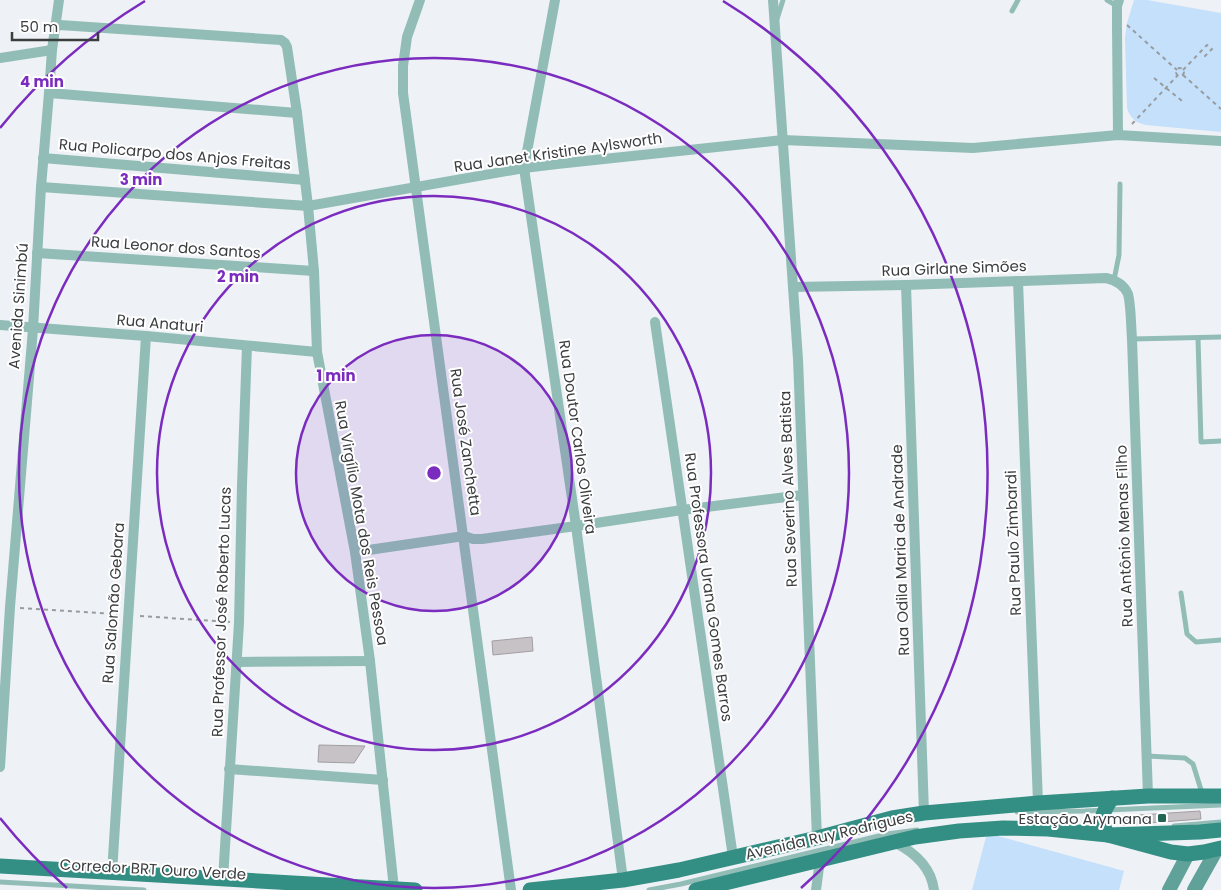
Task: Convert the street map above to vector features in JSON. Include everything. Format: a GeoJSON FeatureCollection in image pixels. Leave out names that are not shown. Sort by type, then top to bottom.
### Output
{"type":"FeatureCollection","features":[{"type":"Feature","properties":{"kind":"main road","name":"Avenida Ruy Rodrigues"},"geometry":{"type":"LineString","coordinates":[[696,890],[711,888],[892,818],[925,821],[1038,803],[1108,804],[1148,796],[1221,796]]}},
{"type":"Feature","properties":{"kind":"main road"},"geometry":{"type":"LineString","coordinates":[[1108,804],[1102,820],[1108,829],[1171,852],[1188,854],[1219,849]]}},
{"type":"Feature","properties":{"kind":"main road","name":"Avenida Ruy Rodrigues"},"geometry":{"type":"LineString","coordinates":[[530,890],[623,880],[679,870],[733,857],[894,842],[959,831],[1003,828],[1200,832],[1221,830]]}},
{"type":"Feature","properties":{"kind":"main road"},"geometry":{"type":"LineString","coordinates":[[1194,890],[1219,849]]}},
{"type":"Feature","properties":{"kind":"main road"},"geometry":{"type":"LineString","coordinates":[[1169,890],[1188,854]]}},
{"type":"Feature","properties":{"kind":"main road"},"geometry":{"type":"LineString","coordinates":[[0,866],[415,890]]}},
{"type":"Feature","properties":{"kind":"street","name":"Avenida Sinimbú"},"geometry":{"type":"LineString","coordinates":[[0,767],[10,607],[33,328],[40,187],[52,50],[59,0]]}},
{"type":"Feature","properties":{"kind":"street","name":"Rua José Zanchetta"},"geometry":{"type":"LineString","coordinates":[[420,0],[406,37],[403,93],[511,890]]}},
{"type":"Feature","properties":{"kind":"street","name":"Rua Doutor Carlos Oliveira"},"geometry":{"type":"LineString","coordinates":[[555,0],[524,168],[576,526],[623,880]]}},
{"type":"Feature","properties":{"kind":"street","name":"Rua Severino Alves Batista"},"geometry":{"type":"LineString","coordinates":[[773,0],[798,359],[818,848],[816,890]]}},
{"type":"Feature","properties":{"kind":"street"},"geometry":{"type":"LineString","coordinates":[[1118,3],[1118,135]]}},
{"type":"Feature","properties":{"kind":"street","name":"Rua Virgílio Mota dos Reis Pessoa"},"geometry":{"type":"LineString","coordinates":[[56,26],[281,40],[285,42],[287,47],[308,206],[314,271],[318,352],[354,552],[370,661],[395,890]]}},
{"type":"Feature","properties":{"kind":"street"},"geometry":{"type":"LineString","coordinates":[[0,58],[52,50]]}},
{"type":"Feature","properties":{"kind":"street"},"geometry":{"type":"LineString","coordinates":[[49,93],[297,113]]}},
{"type":"Feature","properties":{"kind":"street","name":"Rua Janet Kristine Aylsworth"},"geometry":{"type":"LineString","coordinates":[[40,187],[308,206],[524,168],[783,140],[973,148],[1118,135],[1221,141]]}},
{"type":"Feature","properties":{"kind":"street","name":"Rua Policarpo dos Anjos Freitas"},"geometry":{"type":"LineString","coordinates":[[43,158],[305,180]]}},
{"type":"Feature","properties":{"kind":"street","name":"Rua Leonor dos Santos"},"geometry":{"type":"LineString","coordinates":[[37,253],[314,271]]}},
{"type":"Feature","properties":{"kind":"street","name":"Rua Girlane Simões"},"geometry":{"type":"LineString","coordinates":[[794,287],[1106,278],[1114,280]]}},
{"type":"Feature","properties":{"kind":"street","name":"Rua Antônio Menas Filho"},"geometry":{"type":"LineString","coordinates":[[1114,280],[1128,293],[1132,339],[1148,796]]}},
{"type":"Feature","properties":{"kind":"street","name":"Rua Paulo Zimbardi"},"geometry":{"type":"LineString","coordinates":[[1018,281],[1038,803]]}},
{"type":"Feature","properties":{"kind":"street","name":"Rua Odila Maria de Andrade"},"geometry":{"type":"LineString","coordinates":[[906,285],[925,821]]}},
{"type":"Feature","properties":{"kind":"street","name":"Rua Professora Urana Gomes Barros"},"geometry":{"type":"LineString","coordinates":[[655,322],[733,857]]}},
{"type":"Feature","properties":{"kind":"street","name":"Rua Anaturi"},"geometry":{"type":"LineString","coordinates":[[0,326],[146,336],[318,352]]}},
{"type":"Feature","properties":{"kind":"street","name":"Rua Salomão Gebara"},"geometry":{"type":"LineString","coordinates":[[112,873],[146,336]]}},
{"type":"Feature","properties":{"kind":"street","name":"Rua Professor José Roberto Lucas"},"geometry":{"type":"LineString","coordinates":[[223,879],[237,662],[247,346]]}},
{"type":"Feature","properties":{"kind":"street"},"geometry":{"type":"LineString","coordinates":[[354,552],[464,536],[482,539],[682,510],[803,495]]}},
{"type":"Feature","properties":{"kind":"street"},"geometry":{"type":"LineString","coordinates":[[237,662],[370,661]]}},
{"type":"Feature","properties":{"kind":"street"},"geometry":{"type":"LineString","coordinates":[[229,769],[383,780]]}},
{"type":"Feature","properties":{"kind":"street"},"geometry":{"type":"LineString","coordinates":[[894,842],[920,860],[928,871],[934,890]]}},
{"type":"Feature","properties":{"kind":"lane"},"geometry":{"type":"LineString","coordinates":[[775,27],[783,0]]}},
{"type":"Feature","properties":{"kind":"lane"},"geometry":{"type":"LineString","coordinates":[[1012,11],[1018,0]]}},
{"type":"Feature","properties":{"kind":"lane"},"geometry":{"type":"LineString","coordinates":[[1107,0],[1118,3]]}},
{"type":"Feature","properties":{"kind":"lane"},"geometry":{"type":"LineString","coordinates":[[1114,280],[1119,255],[1120,184]]}},
{"type":"Feature","properties":{"kind":"lane"},"geometry":{"type":"LineString","coordinates":[[1132,339],[1221,337]]}},
{"type":"Feature","properties":{"kind":"lane"},"geometry":{"type":"LineString","coordinates":[[1198,338],[1201,442],[1221,441]]}},
{"type":"Feature","properties":{"kind":"lane"},"geometry":{"type":"LineString","coordinates":[[1181,593],[1187,634],[1196,642],[1221,640]]}},
{"type":"Feature","properties":{"kind":"lane"},"geometry":{"type":"LineString","coordinates":[[1146,756],[1185,758],[1193,764],[1203,795]]}},
{"type":"Feature","properties":{"kind":"lane"},"geometry":{"type":"LineString","coordinates":[[1007,812],[1108,804],[1221,805]]}},
{"type":"Feature","properties":{"kind":"lane"},"geometry":{"type":"LineString","coordinates":[[951,817],[988,814]]}},
{"type":"Feature","properties":{"kind":"lane"},"geometry":{"type":"LineString","coordinates":[[998,822],[1006,822]]}},
{"type":"Feature","properties":{"kind":"lane"},"geometry":{"type":"LineString","coordinates":[[1170,826],[1221,822]]}},
{"type":"Feature","properties":{"kind":"lane"},"geometry":{"type":"LineString","coordinates":[[1032,823],[1077,826]]}},
{"type":"Feature","properties":{"kind":"lane"},"geometry":{"type":"LineString","coordinates":[[649,890],[681,884],[818,848],[892,824]]}},
{"type":"Feature","properties":{"kind":"lane"},"geometry":{"type":"LineString","coordinates":[[1108,829],[1131,828]]}},
{"type":"Feature","properties":{"kind":"lane"},"geometry":{"type":"LineString","coordinates":[[669,878],[818,848]]}},
{"type":"Feature","properties":{"kind":"lane","name":"Corredor BRT Ouro Verde"},"geometry":{"type":"LineString","coordinates":[[0,882],[144,890]]}},
{"type":"Feature","properties":{"kind":"path"},"geometry":{"type":"LineString","coordinates":[[1126,23],[1177,70],[1176,73],[1178,75]]}},
{"type":"Feature","properties":{"kind":"path"},"geometry":{"type":"LineString","coordinates":[[1183,75],[1183,70],[1207,45],[1212,49],[1205,56],[1209,59]]}},
{"type":"Feature","properties":{"kind":"path"},"geometry":{"type":"LineString","coordinates":[[1177,70],[1180,68],[1183,70]]}},
{"type":"Feature","properties":{"kind":"path"},"geometry":{"type":"LineString","coordinates":[[1132,124],[1178,75],[1183,75],[1221,109]]}},
{"type":"Feature","properties":{"kind":"path"},"geometry":{"type":"LineString","coordinates":[[1154,78],[1182,101]]}},
{"type":"Feature","properties":{"kind":"shaded area"},"geometry":{"type":"Polygon","coordinates":[[[1134,0],[1147,0],[1221,13],[1221,132],[1146,125],[1139,123],[1130,115],[1127,108],[1125,38],[1127,23],[1134,0]]]}},
{"type":"Feature","properties":{"kind":"shaded area"},"geometry":{"type":"Polygon","coordinates":[[[987,833],[1124,871],[1119,890],[972,890],[987,833]]]}},
{"type":"Feature","properties":{"kind":"building"},"geometry":{"type":"Polygon","coordinates":[[[532,637],[533,651],[493,655],[492,641],[532,637]]]}},
{"type":"Feature","properties":{"kind":"building"},"geometry":{"type":"Polygon","coordinates":[[[319,745],[365,746],[354,763],[318,762],[319,745]]]}},
{"type":"Feature","properties":{"kind":"building","name":"Estação Arymana"},"geometry":{"type":"Polygon","coordinates":[[[1200,811],[1201,819],[1123,825],[1123,816],[1200,811]]]}},
{"type":"Feature","properties":{"kind":"place","name":"Estação Arymana"},"geometry":{"type":"Point","coordinates":[1162,818]}}]}
